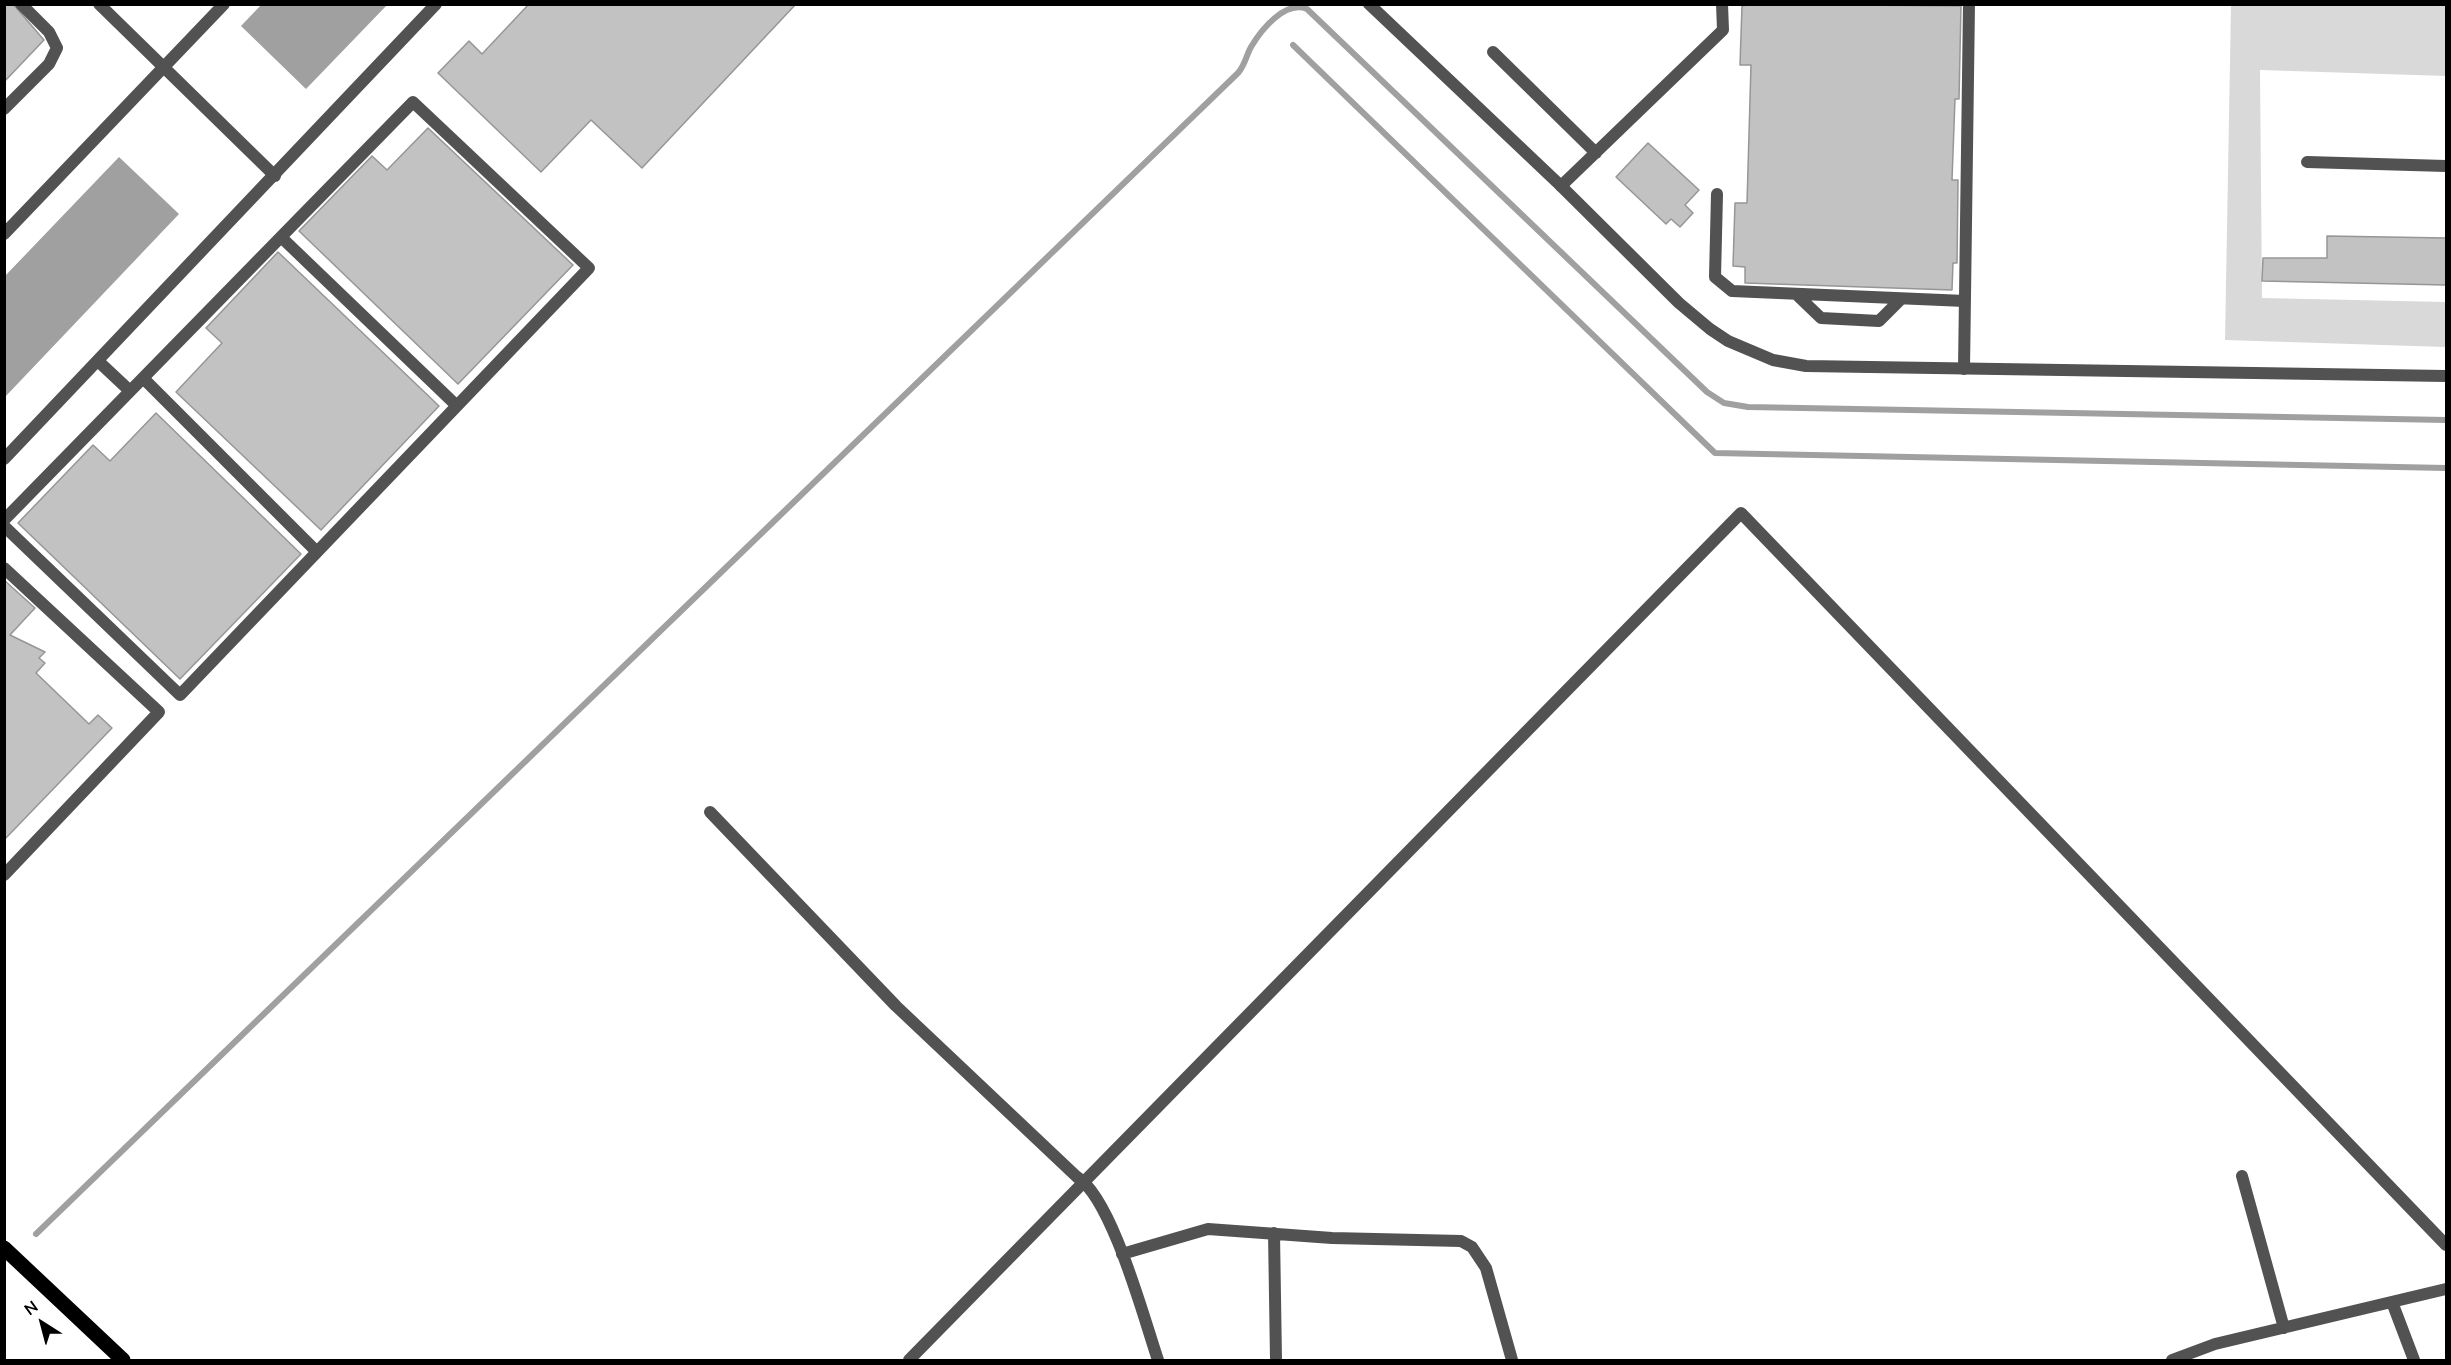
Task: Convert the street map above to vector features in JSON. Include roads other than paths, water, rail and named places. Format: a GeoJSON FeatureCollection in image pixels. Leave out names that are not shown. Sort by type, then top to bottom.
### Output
{"type":"FeatureCollection","features":[{"type":"Feature","properties":{"kind":"main road"},"geometry":{"type":"LineString","coordinates":[[4,1248],[123,1360]]}},
{"type":"Feature","properties":{"kind":"street"},"geometry":{"type":"LineString","coordinates":[[4,109],[49,64],[57,48],[49,32],[21,4]]}},
{"type":"Feature","properties":{"kind":"street"},"geometry":{"type":"LineString","coordinates":[[99,4],[276,176]]}},
{"type":"Feature","properties":{"kind":"street"},"geometry":{"type":"LineString","coordinates":[[4,234],[224,4]]}},
{"type":"Feature","properties":{"kind":"street"},"geometry":{"type":"LineString","coordinates":[[4,459],[276,176],[436,4]]}},
{"type":"Feature","properties":{"kind":"street"},"geometry":{"type":"LineString","coordinates":[[1369,4],[1561,186],[1678,303],[1728,341],[1786,364],[2446,376]]}},
{"type":"Feature","properties":{"kind":"street"},"geometry":{"type":"LineString","coordinates":[[1561,186],[1723,30],[1722,4]]}},
{"type":"Feature","properties":{"kind":"street"},"geometry":{"type":"LineString","coordinates":[[1964,369],[1970,4]]}},
{"type":"Feature","properties":{"kind":"street"},"geometry":{"type":"LineString","coordinates":[[1493,52],[1596,153]]}},
{"type":"Feature","properties":{"kind":"street"},"geometry":{"type":"LineString","coordinates":[[4,520],[413,102],[589,268],[180,695],[4,526]]}},
{"type":"Feature","properties":{"kind":"street"},"geometry":{"type":"LineString","coordinates":[[2307,162],[2446,166]]}},
{"type":"Feature","properties":{"kind":"street"},"geometry":{"type":"LineString","coordinates":[[1717,194],[1715,277],[1732,291],[1965,301]]}},
{"type":"Feature","properties":{"kind":"street"},"geometry":{"type":"LineString","coordinates":[[281,237],[457,406]]}},
{"type":"Feature","properties":{"kind":"street"},"geometry":{"type":"LineString","coordinates":[[1796,294],[1821,318],[1880,321],[1901,299]]}},
{"type":"Feature","properties":{"kind":"street"},"geometry":{"type":"LineString","coordinates":[[98,361],[130,391]]}},
{"type":"Feature","properties":{"kind":"street"},"geometry":{"type":"LineString","coordinates":[[143,378],[317,552]]}},
{"type":"Feature","properties":{"kind":"street"},"geometry":{"type":"LineString","coordinates":[[909,1360],[1081,1180],[1741,513],[2446,1245]]}},
{"type":"Feature","properties":{"kind":"street"},"geometry":{"type":"LineString","coordinates":[[4,568],[159,712],[4,874]]}},
{"type":"Feature","properties":{"kind":"street"},"geometry":{"type":"LineString","coordinates":[[710,812],[896,1006],[1081,1180],[1102,1209],[1122,1254],[1158,1360]]}},
{"type":"Feature","properties":{"kind":"street"},"geometry":{"type":"LineString","coordinates":[[2242,1176],[2284,1328]]}},
{"type":"Feature","properties":{"kind":"street"},"geometry":{"type":"LineString","coordinates":[[1122,1254],[1208,1229],[1332,1238],[1461,1241],[1472,1247],[1486,1268],[1512,1360]]}},
{"type":"Feature","properties":{"kind":"street"},"geometry":{"type":"LineString","coordinates":[[1274,1233],[1276,1360]]}},
{"type":"Feature","properties":{"kind":"street"},"geometry":{"type":"LineString","coordinates":[[2172,1360],[2216,1344],[2446,1288]]}},
{"type":"Feature","properties":{"kind":"street"},"geometry":{"type":"LineString","coordinates":[[2392,1302],[2414,1360]]}},
{"type":"Feature","properties":{"kind":"waterway"},"geometry":{"type":"LineString","coordinates":[[36,1234],[1238,73],[1251,47],[1267,25],[1290,9],[1299,7],[1307,9],[1707,392],[1724,403],[1748,407],[2446,420]]}},
{"type":"Feature","properties":{"kind":"waterway"},"geometry":{"type":"LineString","coordinates":[[1293,45],[1715,453],[2446,468]]}}]}
